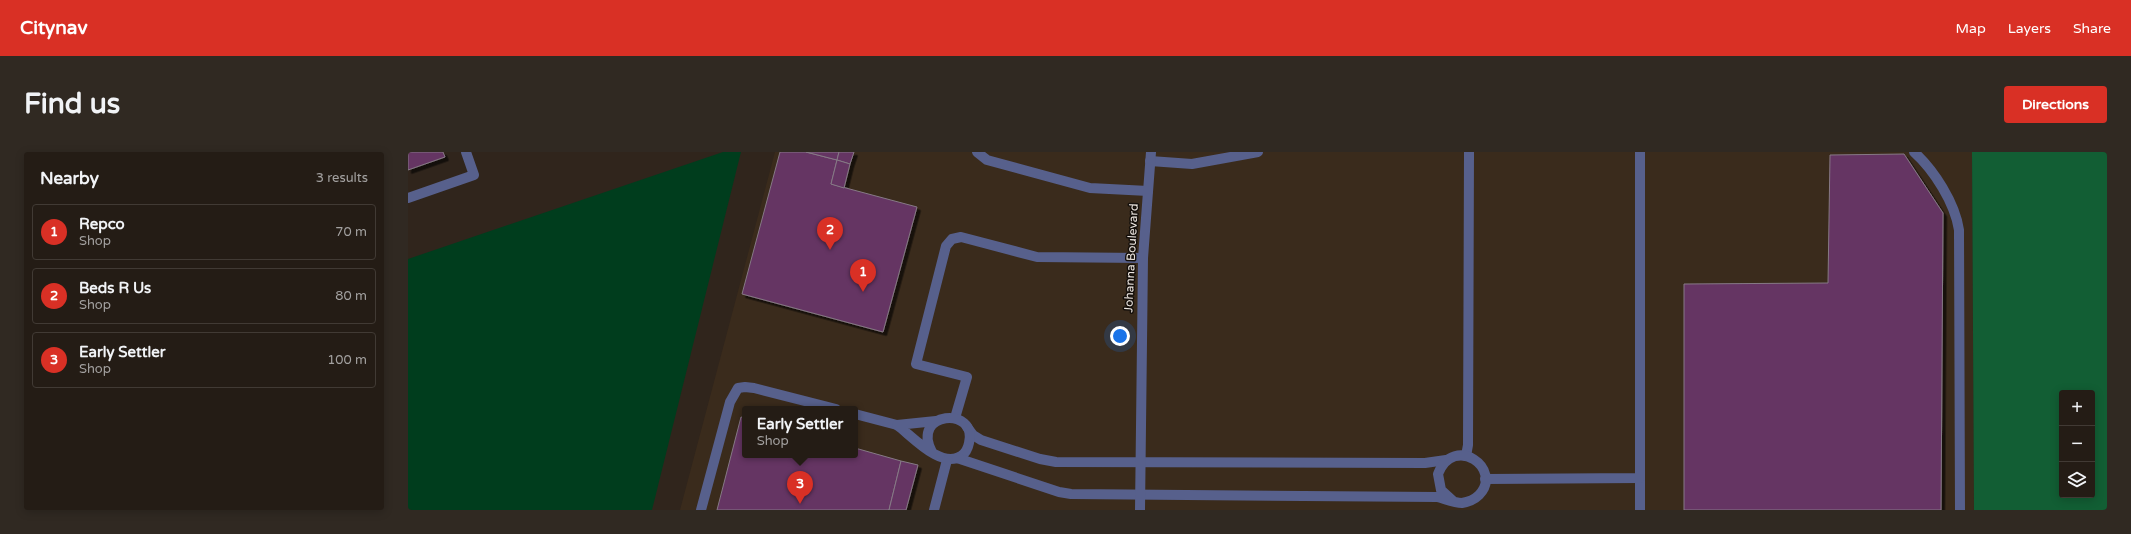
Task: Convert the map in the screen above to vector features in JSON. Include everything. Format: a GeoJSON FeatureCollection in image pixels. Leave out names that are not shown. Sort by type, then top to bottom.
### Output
{"type":"FeatureCollection","features":[{"type":"Feature","properties":{"kind":"street"},"geometry":{"type":"LineString","coordinates":[[408,198],[474,175],[466,152]]}},
{"type":"Feature","properties":{"kind":"street"},"geometry":{"type":"LineString","coordinates":[[977,152],[987,160],[1090,188],[1148,191]]}},
{"type":"Feature","properties":{"kind":"street"},"geometry":{"type":"LineString","coordinates":[[1150,157],[1192,164],[1258,152]]}},
{"type":"Feature","properties":{"kind":"street"},"geometry":{"type":"LineString","coordinates":[[1466,456],[1468,445],[1469,152]]}},
{"type":"Feature","properties":{"kind":"street"},"geometry":{"type":"LineString","coordinates":[[1640,152],[1640,510]]}},
{"type":"Feature","properties":{"kind":"street"},"geometry":{"type":"LineString","coordinates":[[1914,152],[1923,160],[1950,201],[1957,215],[1959,230],[1960,510]]}},
{"type":"Feature","properties":{"kind":"street","name":"Johanna Boulevard"},"geometry":{"type":"LineString","coordinates":[[1140,510],[1143,258],[1150,157]]}},
{"type":"Feature","properties":{"kind":"street"},"geometry":{"type":"LineString","coordinates":[[956,418],[967,377],[916,364],[946,246],[952,238],[961,237],[1037,257],[1143,258]]}},
{"type":"Feature","properties":{"kind":"street"},"geometry":{"type":"LineString","coordinates":[[701,510],[730,402],[738,388],[754,388],[824,406]]}},
{"type":"Feature","properties":{"kind":"street"},"geometry":{"type":"LineString","coordinates":[[858,415],[897,425],[936,421],[949,417],[956,418],[967,427],[973,436],[981,440],[1040,460],[1076,463],[1426,463],[1446,460],[1454,456],[1466,456],[1476,460],[1481,465],[1485,479],[1481,493],[1466,506],[1437,497],[1140,495],[1059,492],[952,459],[936,456],[897,425]]}},
{"type":"Feature","properties":{"kind":"street"},"geometry":{"type":"LineString","coordinates":[[932,452],[927,439],[931,426],[936,421]]}},
{"type":"Feature","properties":{"kind":"street"},"geometry":{"type":"LineString","coordinates":[[934,510],[952,459],[968,448],[970,434],[967,427]]}},
{"type":"Feature","properties":{"kind":"street"},"geometry":{"type":"LineString","coordinates":[[1446,460],[1440,470],[1438,483],[1445,496],[1453,501]]}},
{"type":"Feature","properties":{"kind":"street"},"geometry":{"type":"LineString","coordinates":[[1485,479],[1640,478]]}},
{"type":"Feature","properties":{"kind":"shaded area"},"geometry":{"type":"Polygon","coordinates":[[[775,152],[1972,152],[1974,510],[680,510],[775,152]]]}},
{"type":"Feature","properties":{"kind":"green space"},"geometry":{"type":"Polygon","coordinates":[[[723,152],[741,152],[652,510],[408,510],[408,259],[723,152]]]}},
{"type":"Feature","properties":{"kind":"green space"},"geometry":{"type":"Polygon","coordinates":[[[1972,152],[2107,152],[2107,510],[1974,510],[1972,152]]]}},
{"type":"Feature","properties":{"kind":"building"},"geometry":{"type":"Polygon","coordinates":[[[408,152],[443,152],[445,157],[408,170],[408,152]]]}},
{"type":"Feature","properties":{"kind":"building"},"geometry":{"type":"Polygon","coordinates":[[[780,152],[806,152],[837,160],[831,184],[917,207],[883,332],[742,294],[780,152]]]}},
{"type":"Feature","properties":{"kind":"building"},"geometry":{"type":"Polygon","coordinates":[[[806,152],[839,152],[837,160],[806,152]]]}},
{"type":"Feature","properties":{"kind":"building"},"geometry":{"type":"Polygon","coordinates":[[[839,152],[854,152],[850,164],[837,160],[839,152]]]}},
{"type":"Feature","properties":{"kind":"building"},"geometry":{"type":"Polygon","coordinates":[[[1904,154],[1943,213],[1941,510],[1684,510],[1684,284],[1828,283],[1830,155],[1904,154]]]}},
{"type":"Feature","properties":{"kind":"building"},"geometry":{"type":"Polygon","coordinates":[[[837,160],[850,164],[844,188],[831,184],[837,160]]]}},
{"type":"Feature","properties":{"kind":"building"},"geometry":{"type":"Polygon","coordinates":[[[741,417],[742,458],[858,458],[858,449],[901,461],[889,510],[717,510],[741,417]]]}},
{"type":"Feature","properties":{"kind":"building"},"geometry":{"type":"Polygon","coordinates":[[[901,461],[918,465],[906,510],[889,510],[901,461]]]}},
{"type":"Feature","properties":{"kind":"place","name":"Beds R Us"},"geometry":{"type":"Point","coordinates":[830,250]}},
{"type":"Feature","properties":{"kind":"place","name":"Repco"},"geometry":{"type":"Point","coordinates":[863,292]}},
{"type":"Feature","properties":{"kind":"place","name":"Early Settler"},"geometry":{"type":"Point","coordinates":[800,504]}}]}
